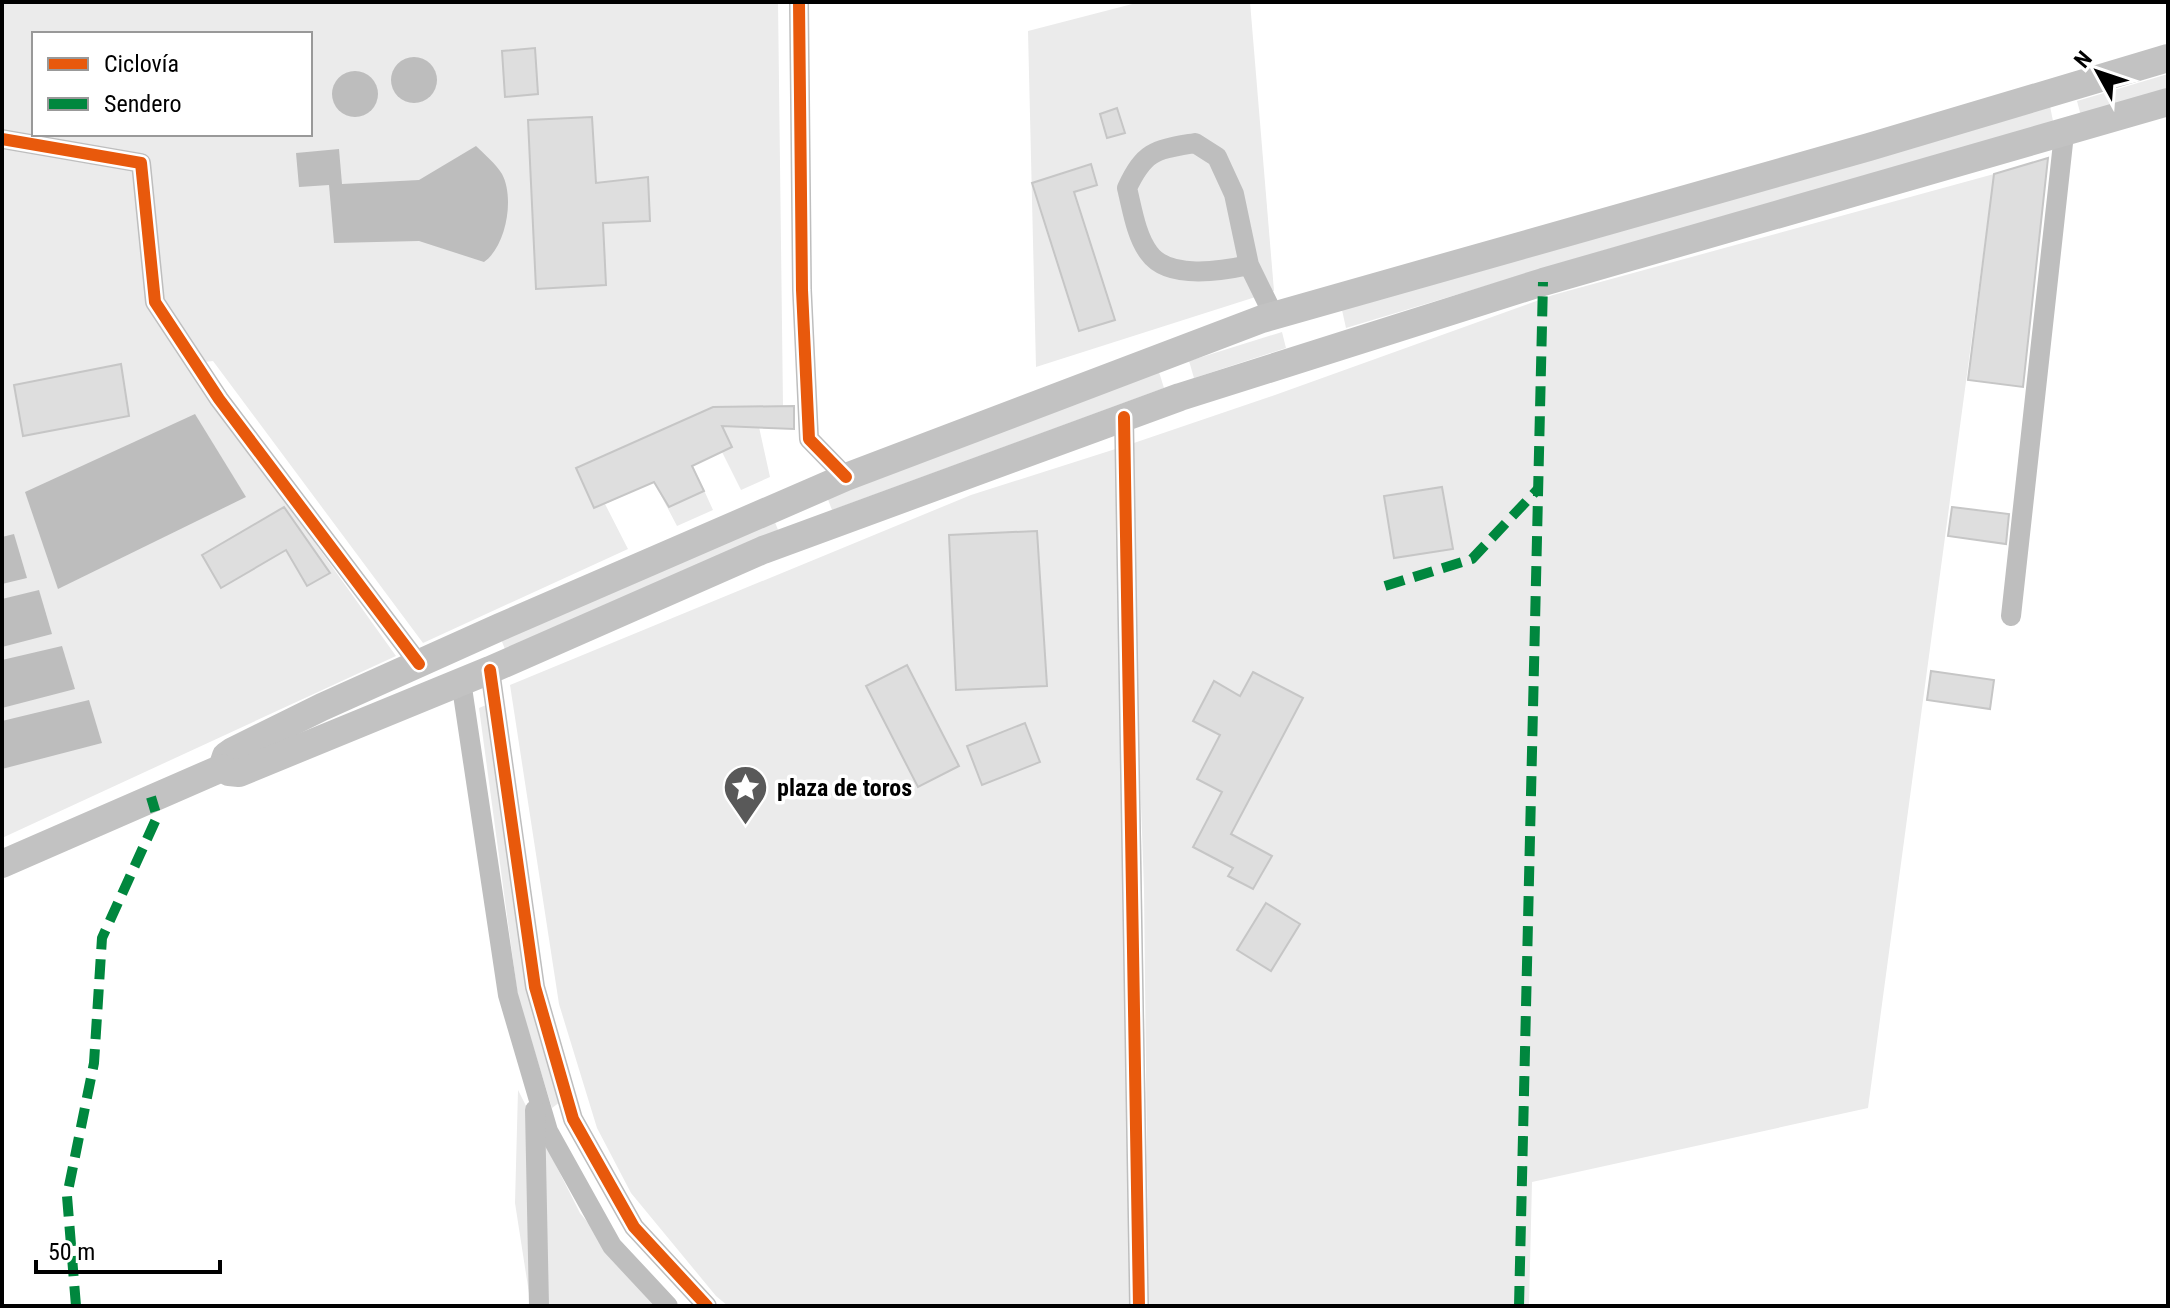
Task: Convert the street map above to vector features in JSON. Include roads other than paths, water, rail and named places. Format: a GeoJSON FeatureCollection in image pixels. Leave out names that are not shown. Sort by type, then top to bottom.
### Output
{"type":"FeatureCollection","features":[{"type":"Feature","properties":{"kind":"main road"},"geometry":{"type":"LineString","coordinates":[[2,864],[222,768],[226,756],[233,751],[419,664],[846,477],[1084,385],[1274,316],[2168,58]]}},
{"type":"Feature","properties":{"kind":"main road"},"geometry":{"type":"LineString","coordinates":[[222,768],[239,773],[490,670],[763,550],[1180,397],[1543,282],[2168,102]]}},
{"type":"Feature","properties":{"kind":"street"},"geometry":{"type":"LineString","coordinates":[[799,2],[802,290],[809,439],[846,477]]}},
{"type":"Feature","properties":{"kind":"street"},"geometry":{"type":"LineString","coordinates":[[2011,616],[2064,134]]}},
{"type":"Feature","properties":{"kind":"street"},"geometry":{"type":"LineString","coordinates":[[2,139],[141,163],[155,302],[219,399],[419,664]]}},
{"type":"Feature","properties":{"kind":"street"},"geometry":{"type":"LineString","coordinates":[[1249,265],[1216,272],[1185,270],[1163,265],[1149,253],[1127,188],[1138,164],[1159,149],[1195,143],[1217,157],[1234,194],[1249,265],[1274,316]]}},
{"type":"Feature","properties":{"kind":"street"},"geometry":{"type":"LineString","coordinates":[[1124,417],[1139,1306]]}},
{"type":"Feature","properties":{"kind":"street"},"geometry":{"type":"LineString","coordinates":[[490,670],[535,987],[573,1119],[634,1227],[707,1306]]}},
{"type":"Feature","properties":{"kind":"street"},"geometry":{"type":"LineString","coordinates":[[461,681],[508,995],[548,1131],[612,1246],[668,1306]]}},
{"type":"Feature","properties":{"kind":"street"},"geometry":{"type":"LineString","coordinates":[[536,1089],[539,1306]]}},
{"type":"Feature","properties":{"kind":"place","name":"plaza de toros"},"geometry":{"type":"Point","coordinates":[746,827]}}]}
